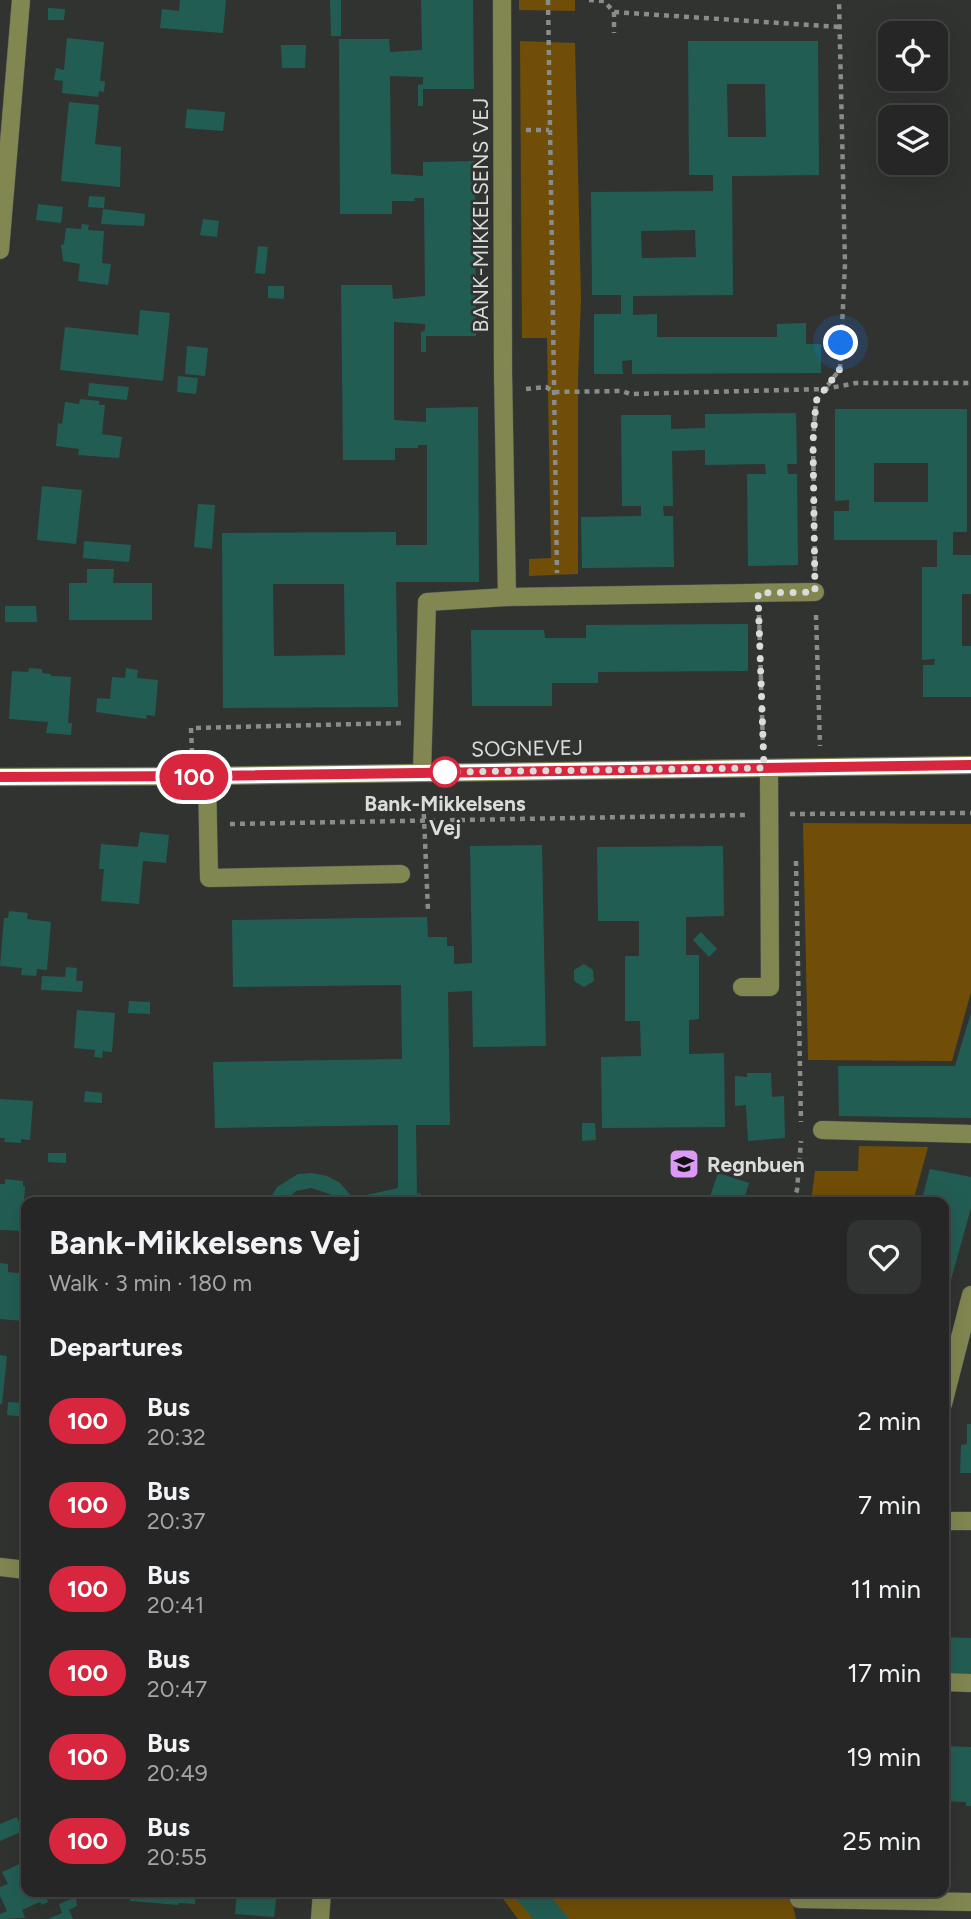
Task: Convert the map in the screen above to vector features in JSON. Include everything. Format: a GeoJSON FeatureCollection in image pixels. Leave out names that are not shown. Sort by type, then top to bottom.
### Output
{"type":"FeatureCollection","features":[{"type":"Feature","properties":{"kind":"street"},"geometry":{"type":"LineString","coordinates":[[0,250],[21,0]]}},
{"type":"Feature","properties":{"kind":"street","name":"BANK-MIKKELSENS VEJ"},"geometry":{"type":"LineString","coordinates":[[502,0],[503,372],[507,597]]}},
{"type":"Feature","properties":{"kind":"street"},"geometry":{"type":"LineString","coordinates":[[422,772],[427,602],[507,597],[815,592]]}},
{"type":"Feature","properties":{"kind":"street","name":"SOGNEVEJ"},"geometry":{"type":"LineString","coordinates":[[0,777],[201,777],[971,765]]}},
{"type":"Feature","properties":{"kind":"street"},"geometry":{"type":"LineString","coordinates":[[742,987],[771,987],[766,768]]}},
{"type":"Feature","properties":{"kind":"street"},"geometry":{"type":"LineString","coordinates":[[201,777],[209,824],[209,878],[401,874]]}},
{"type":"Feature","properties":{"kind":"street"},"geometry":{"type":"LineString","coordinates":[[821,1130],[971,1134]]}},
{"type":"Feature","properties":{"kind":"street"},"geometry":{"type":"LineString","coordinates":[[949,1381],[971,1295]]}},
{"type":"Feature","properties":{"kind":"street"},"geometry":{"type":"LineString","coordinates":[[949,1521],[971,1521]]}},
{"type":"Feature","properties":{"kind":"street"},"geometry":{"type":"LineString","coordinates":[[0,1567],[21,1569]]}},
{"type":"Feature","properties":{"kind":"street"},"geometry":{"type":"LineString","coordinates":[[949,1682],[971,1683]]}},
{"type":"Feature","properties":{"kind":"street"},"geometry":{"type":"LineString","coordinates":[[320,1919],[322,1897]]}},
{"type":"Feature","properties":{"kind":"street"},"geometry":{"type":"LineString","coordinates":[[799,1899],[971,1902]]}},
{"type":"Feature","properties":{"kind":"path"},"geometry":{"type":"LineString","coordinates":[[548,0],[557,596]]}},
{"type":"Feature","properties":{"kind":"path"},"geometry":{"type":"LineString","coordinates":[[589,0],[604,1],[614,12],[614,33]]}},
{"type":"Feature","properties":{"kind":"path"},"geometry":{"type":"LineString","coordinates":[[820,767],[813,442],[816,401],[840,369],[844,175],[839,0]]}},
{"type":"Feature","properties":{"kind":"path"},"geometry":{"type":"LineString","coordinates":[[614,12],[840,27]]}},
{"type":"Feature","properties":{"kind":"path"},"geometry":{"type":"LineString","coordinates":[[555,392],[622,391],[630,394],[825,389],[856,383],[971,383]]}},
{"type":"Feature","properties":{"kind":"path"},"geometry":{"type":"LineString","coordinates":[[758,593],[766,768]]}},
{"type":"Feature","properties":{"kind":"path"},"geometry":{"type":"LineString","coordinates":[[201,777],[191,728],[424,723]]}},
{"type":"Feature","properties":{"kind":"path"},"geometry":{"type":"LineString","coordinates":[[794,768],[795,814]]}},
{"type":"Feature","properties":{"kind":"path"},"geometry":{"type":"LineString","coordinates":[[422,772],[428,911]]}},
{"type":"Feature","properties":{"kind":"path"},"geometry":{"type":"LineString","coordinates":[[209,824],[971,813]]}},
{"type":"Feature","properties":{"kind":"path"},"geometry":{"type":"LineString","coordinates":[[795,1197],[801,1148],[796,856]]}},
{"type":"Feature","properties":{"kind":"shaded area"},"geometry":{"type":"Polygon","coordinates":[[[519,0],[575,0],[575,11],[519,10],[519,0]]]}},
{"type":"Feature","properties":{"kind":"shaded area"},"geometry":{"type":"Polygon","coordinates":[[[520,41],[575,43],[581,299],[578,378],[578,574],[529,576],[529,559],[551,558],[547,338],[522,338],[520,41]]]}},
{"type":"Feature","properties":{"kind":"shaded area"},"geometry":{"type":"Polygon","coordinates":[[[803,823],[971,824],[971,992],[952,1061],[808,1060],[803,823]]]}},
{"type":"Feature","properties":{"kind":"shaded area"},"geometry":{"type":"Polygon","coordinates":[[[859,1146],[928,1147],[914,1197],[812,1197],[815,1171],[858,1171],[859,1146]]]}},
{"type":"Feature","properties":{"kind":"shaded area"},"geometry":{"type":"Polygon","coordinates":[[[502,1897],[791,1897],[796,1919],[518,1919],[502,1897]]]}},
{"type":"Feature","properties":{"kind":"building"},"geometry":{"type":"Polygon","coordinates":[[[180,0],[226,0],[223,33],[160,28],[162,9],[179,11],[180,0]]]}},
{"type":"Feature","properties":{"kind":"building"},"geometry":{"type":"Polygon","coordinates":[[[330,0],[341,0],[341,36],[331,36],[330,0]]]}},
{"type":"Feature","properties":{"kind":"building"},"geometry":{"type":"Polygon","coordinates":[[[421,0],[473,0],[474,89],[423,89],[423,106],[418,106],[418,85],[423,84],[423,77],[390,76],[391,174],[423,176],[423,162],[475,161],[476,336],[426,336],[426,352],[421,352],[421,332],[425,331],[425,324],[394,322],[394,420],[426,422],[426,408],[478,407],[479,582],[396,582],[398,707],[223,708],[222,533],[396,532],[396,545],[427,545],[427,445],[418,445],[418,448],[395,448],[395,460],[343,460],[341,285],[392,285],[393,299],[425,296],[424,198],[414,198],[415,201],[392,201],[392,214],[340,214],[339,39],[389,39],[390,52],[422,50],[421,0]],[[273,584],[274,656],[345,655],[344,584],[273,584]]]}},
{"type":"Feature","properties":{"kind":"building"},"geometry":{"type":"Polygon","coordinates":[[[48,8],[65,9],[64,20],[48,20],[48,8]]]}},
{"type":"Feature","properties":{"kind":"building"},"geometry":{"type":"Polygon","coordinates":[[[67,38],[104,42],[100,81],[105,81],[104,92],[99,91],[98,97],[62,93],[63,81],[54,80],[56,68],[64,70],[67,38]]]}},
{"type":"Feature","properties":{"kind":"building"},"geometry":{"type":"Polygon","coordinates":[[[688,41],[818,41],[819,175],[732,176],[733,295],[633,296],[633,315],[657,314],[657,337],[777,337],[777,324],[806,323],[806,344],[821,344],[821,373],[632,374],[632,360],[622,361],[623,374],[594,374],[594,314],[621,314],[621,295],[592,295],[591,192],[713,191],[713,175],[689,175],[688,41]],[[727,84],[728,137],[766,137],[765,84],[727,84]],[[695,230],[641,231],[642,258],[696,257],[695,230]]]}},
{"type":"Feature","properties":{"kind":"building"},"geometry":{"type":"Polygon","coordinates":[[[281,45],[306,45],[305,68],[282,68],[281,45]]]}},
{"type":"Feature","properties":{"kind":"building"},"geometry":{"type":"Polygon","coordinates":[[[69,102],[99,105],[95,144],[121,147],[120,187],[61,181],[69,102]]]}},
{"type":"Feature","properties":{"kind":"building"},"geometry":{"type":"Polygon","coordinates":[[[187,109],[225,112],[223,131],[185,128],[187,109]]]}},
{"type":"Feature","properties":{"kind":"building"},"geometry":{"type":"Polygon","coordinates":[[[89,196],[105,197],[104,208],[88,207],[89,196]]]}},
{"type":"Feature","properties":{"kind":"building"},"geometry":{"type":"Polygon","coordinates":[[[38,204],[63,207],[61,223],[36,220],[38,204]]]}},
{"type":"Feature","properties":{"kind":"building"},"geometry":{"type":"Polygon","coordinates":[[[103,209],[145,214],[144,226],[101,224],[103,209]]]}},
{"type":"Feature","properties":{"kind":"building"},"geometry":{"type":"Polygon","coordinates":[[[203,219],[219,221],[217,237],[200,235],[203,219]]]}},
{"type":"Feature","properties":{"kind":"building"},"geometry":{"type":"Polygon","coordinates":[[[82,224],[89,225],[88,230],[104,231],[102,263],[111,264],[108,285],[78,281],[80,264],[63,261],[61,245],[64,244],[66,228],[81,229],[82,224]]]}},
{"type":"Feature","properties":{"kind":"building"},"geometry":{"type":"Polygon","coordinates":[[[258,246],[268,247],[265,274],[255,273],[258,246]]]}},
{"type":"Feature","properties":{"kind":"building"},"geometry":{"type":"Polygon","coordinates":[[[268,286],[284,286],[284,299],[268,298],[268,286]]]}},
{"type":"Feature","properties":{"kind":"building"},"geometry":{"type":"Polygon","coordinates":[[[140,310],[170,313],[163,381],[60,370],[65,327],[138,335],[140,310]]]}},
{"type":"Feature","properties":{"kind":"building"},"geometry":{"type":"Polygon","coordinates":[[[187,346],[208,348],[205,376],[185,374],[187,346]]]}},
{"type":"Feature","properties":{"kind":"building"},"geometry":{"type":"Polygon","coordinates":[[[178,376],[198,378],[196,394],[177,392],[178,376]]]}},
{"type":"Feature","properties":{"kind":"building"},"geometry":{"type":"Polygon","coordinates":[[[89,383],[129,387],[127,400],[88,396],[89,383]]]}},
{"type":"Feature","properties":{"kind":"building"},"geometry":{"type":"Polygon","coordinates":[[[80,399],[99,401],[99,405],[105,405],[102,434],[122,437],[119,458],[78,455],[79,449],[56,446],[58,423],[62,424],[65,402],[79,404],[80,399]]]}},
{"type":"Feature","properties":{"kind":"building"},"geometry":{"type":"Polygon","coordinates":[[[835,409],[967,409],[967,532],[953,532],[953,555],[971,555],[971,594],[962,594],[962,646],[971,646],[971,697],[923,697],[923,665],[934,665],[935,659],[922,660],[922,567],[937,567],[937,540],[834,540],[834,511],[849,511],[849,500],[835,501],[835,409]],[[874,463],[874,502],[928,502],[928,463],[874,463]]]}},
{"type":"Feature","properties":{"kind":"building"},"geometry":{"type":"Polygon","coordinates":[[[796,413],[797,464],[787,464],[788,474],[797,474],[798,565],[748,566],[747,474],[766,474],[765,464],[705,465],[705,450],[672,451],[673,506],[663,506],[664,516],[673,516],[674,567],[582,568],[581,517],[641,516],[641,506],[622,506],[621,415],[671,415],[671,429],[705,428],[705,414],[796,413]]]}},
{"type":"Feature","properties":{"kind":"building"},"geometry":{"type":"Polygon","coordinates":[[[42,486],[82,490],[76,544],[37,540],[42,486]]]}},
{"type":"Feature","properties":{"kind":"building"},"geometry":{"type":"Polygon","coordinates":[[[198,504],[215,505],[212,549],[194,547],[198,504]]]}},
{"type":"Feature","properties":{"kind":"building"},"geometry":{"type":"Polygon","coordinates":[[[84,541],[131,545],[129,562],[83,558],[84,541]]]}},
{"type":"Feature","properties":{"kind":"building"},"geometry":{"type":"Polygon","coordinates":[[[87,569],[114,569],[113,583],[152,583],[152,620],[69,620],[69,583],[87,583],[87,569]]]}},
{"type":"Feature","properties":{"kind":"building"},"geometry":{"type":"Polygon","coordinates":[[[5,606],[36,606],[37,622],[5,622],[5,606]]]}},
{"type":"Feature","properties":{"kind":"building"},"geometry":{"type":"Polygon","coordinates":[[[748,624],[748,671],[598,672],[598,683],[552,683],[552,706],[472,706],[471,630],[544,630],[545,638],[586,638],[586,625],[748,624]]]}},
{"type":"Feature","properties":{"kind":"building"},"geometry":{"type":"Polygon","coordinates":[[[29,668],[42,669],[42,673],[51,676],[71,677],[68,723],[72,723],[71,735],[46,733],[48,722],[9,719],[12,671],[28,672],[29,668]]]}},
{"type":"Feature","properties":{"kind":"building"},"geometry":{"type":"Polygon","coordinates":[[[126,668],[138,670],[137,678],[158,680],[155,716],[147,715],[146,719],[96,712],[97,698],[110,699],[112,677],[125,678],[126,668]]]}},
{"type":"Feature","properties":{"kind":"building"},"geometry":{"type":"Polygon","coordinates":[[[140,832],[169,835],[166,863],[143,861],[139,904],[101,901],[104,869],[99,869],[101,844],[138,847],[140,832]]]}},
{"type":"Feature","properties":{"kind":"building"},"geometry":{"type":"Polygon","coordinates":[[[542,845],[546,1046],[473,1047],[472,991],[448,992],[450,1125],[416,1125],[417,1194],[420,1193],[422,1197],[358,1197],[398,1188],[398,1125],[215,1128],[213,1062],[402,1059],[401,985],[233,987],[232,920],[427,917],[428,937],[447,937],[447,946],[454,946],[454,964],[472,963],[470,846],[542,845]]]}},
{"type":"Feature","properties":{"kind":"building"},"geometry":{"type":"Polygon","coordinates":[[[723,846],[724,916],[686,917],[686,955],[699,955],[699,1019],[689,1020],[689,1054],[724,1053],[725,1127],[602,1128],[601,1057],[641,1056],[640,1021],[625,1021],[625,956],[639,956],[639,921],[598,921],[597,847],[723,846]]]}},
{"type":"Feature","properties":{"kind":"building"},"geometry":{"type":"Polygon","coordinates":[[[9,911],[28,913],[27,919],[51,922],[47,970],[37,969],[36,976],[21,975],[22,968],[0,966],[4,918],[8,918],[9,911]]]}},
{"type":"Feature","properties":{"kind":"building"},"geometry":{"type":"Polygon","coordinates":[[[701,932],[717,949],[709,957],[693,940],[701,932]]]}},
{"type":"Feature","properties":{"kind":"building"},"geometry":{"type":"Polygon","coordinates":[[[584,964],[593,970],[594,981],[584,987],[574,981],[574,970],[584,964]]]}},
{"type":"Feature","properties":{"kind":"building"},"geometry":{"type":"Polygon","coordinates":[[[66,967],[77,968],[76,981],[83,981],[82,992],[41,990],[42,976],[65,977],[66,967]]]}},
{"type":"Feature","properties":{"kind":"building"},"geometry":{"type":"Polygon","coordinates":[[[129,1001],[150,1002],[150,1014],[128,1013],[129,1001]]]}},
{"type":"Feature","properties":{"kind":"building"},"geometry":{"type":"Polygon","coordinates":[[[77,1010],[115,1013],[112,1052],[103,1051],[102,1058],[94,1057],[95,1050],[74,1048],[77,1010]]]}},
{"type":"Feature","properties":{"kind":"building"},"geometry":{"type":"Polygon","coordinates":[[[971,1013],[971,1118],[839,1116],[838,1066],[955,1066],[971,1013]]]}},
{"type":"Feature","properties":{"kind":"building"},"geometry":{"type":"Polygon","coordinates":[[[747,1073],[771,1073],[772,1097],[784,1096],[785,1138],[748,1141],[746,1105],[735,1106],[735,1076],[747,1077],[747,1073]]]}},
{"type":"Feature","properties":{"kind":"building"},"geometry":{"type":"Polygon","coordinates":[[[85,1091],[102,1093],[102,1103],[84,1102],[85,1091]]]}},
{"type":"Feature","properties":{"kind":"building"},"geometry":{"type":"Polygon","coordinates":[[[0,1099],[33,1101],[30,1140],[21,1139],[21,1143],[4,1142],[5,1138],[0,1138],[0,1099]]]}},
{"type":"Feature","properties":{"kind":"building"},"geometry":{"type":"Polygon","coordinates":[[[582,1123],[595,1123],[596,1140],[582,1141],[582,1123]]]}},
{"type":"Feature","properties":{"kind":"building"},"geometry":{"type":"Polygon","coordinates":[[[48,1153],[66,1153],[66,1163],[48,1162],[48,1153]]]}},
{"type":"Feature","properties":{"kind":"building"},"geometry":{"type":"Polygon","coordinates":[[[930,1169],[971,1177],[971,1208],[949,1287],[949,1197],[922,1197],[930,1169]]]}},
{"type":"Feature","properties":{"kind":"building"},"geometry":{"type":"Polygon","coordinates":[[[312,1173],[339,1182],[352,1197],[333,1197],[311,1188],[296,1191],[289,1197],[271,1197],[277,1187],[298,1174],[312,1173]]]}},
{"type":"Feature","properties":{"kind":"building"},"geometry":{"type":"Polygon","coordinates":[[[718,1173],[749,1183],[745,1197],[710,1197],[718,1173]]]}},
{"type":"Feature","properties":{"kind":"building"},"geometry":{"type":"Polygon","coordinates":[[[5,1179],[23,1181],[25,1186],[24,1197],[21,1197],[21,1231],[0,1230],[0,1184],[5,1184],[5,1179]]]}},
{"type":"Feature","properties":{"kind":"building"},"geometry":{"type":"Polygon","coordinates":[[[0,1263],[8,1264],[8,1272],[21,1273],[21,1321],[0,1319],[0,1263]]]}},
{"type":"Feature","properties":{"kind":"building"},"geometry":{"type":"Polygon","coordinates":[[[0,1355],[7,1356],[2,1404],[0,1404],[0,1355]]]}},
{"type":"Feature","properties":{"kind":"building"},"geometry":{"type":"Polygon","coordinates":[[[8,1402],[21,1403],[21,1416],[7,1415],[8,1402]]]}},
{"type":"Feature","properties":{"kind":"building"},"geometry":{"type":"Polygon","coordinates":[[[967,1424],[971,1424],[971,1473],[960,1473],[961,1445],[967,1444],[967,1424]]]}},
{"type":"Feature","properties":{"kind":"building"},"geometry":{"type":"Polygon","coordinates":[[[949,1637],[971,1638],[971,1674],[949,1674],[949,1637]]]}},
{"type":"Feature","properties":{"kind":"building"},"geometry":{"type":"Polygon","coordinates":[[[949,1746],[971,1747],[971,1806],[966,1806],[966,1802],[949,1801],[949,1746]]]}},
{"type":"Feature","properties":{"kind":"building"},"geometry":{"type":"Polygon","coordinates":[[[17,1817],[21,1832],[0,1841],[0,1824],[17,1817]]]}},
{"type":"Feature","properties":{"kind":"building"},"geometry":{"type":"Polygon","coordinates":[[[21,1863],[21,1897],[52,1897],[42,1905],[40,1902],[22,1910],[25,1918],[0,1919],[0,1914],[7,1911],[0,1896],[0,1887],[8,1884],[2,1872],[21,1863]]]}},
{"type":"Feature","properties":{"kind":"building"},"geometry":{"type":"Polygon","coordinates":[[[76,1897],[77,1906],[69,1910],[73,1919],[48,1919],[62,1913],[59,1904],[76,1897]]]}},
{"type":"Feature","properties":{"kind":"building"},"geometry":{"type":"Polygon","coordinates":[[[130,1897],[196,1897],[195,1904],[130,1901],[130,1897]]]}},
{"type":"Feature","properties":{"kind":"building"},"geometry":{"type":"Polygon","coordinates":[[[237,1897],[276,1897],[274,1917],[235,1914],[237,1897]]]}},
{"type":"Feature","properties":{"kind":"building"},"geometry":{"type":"Polygon","coordinates":[[[515,1897],[551,1897],[569,1919],[533,1919],[515,1897]]]}},
{"type":"Feature","properties":{"kind":"bus line","name":"100"},"geometry":{"type":"LineString","coordinates":[[0,777],[971,765]]}},
{"type":"Feature","properties":{"kind":"place","name":"Bank-Mikkelsens Vej"},"geometry":{"type":"Point","coordinates":[445,772]}},
{"type":"Feature","properties":{"kind":"place","name":"Regnbuen"},"geometry":{"type":"Point","coordinates":[684,1164]}},
{"type":"Feature","properties":{"kind":"route"},"geometry":{"type":"LineString","coordinates":[[445,772],[764,768],[758,593],[815,592],[813,442],[816,401],[840,369],[841,343]]}}]}
